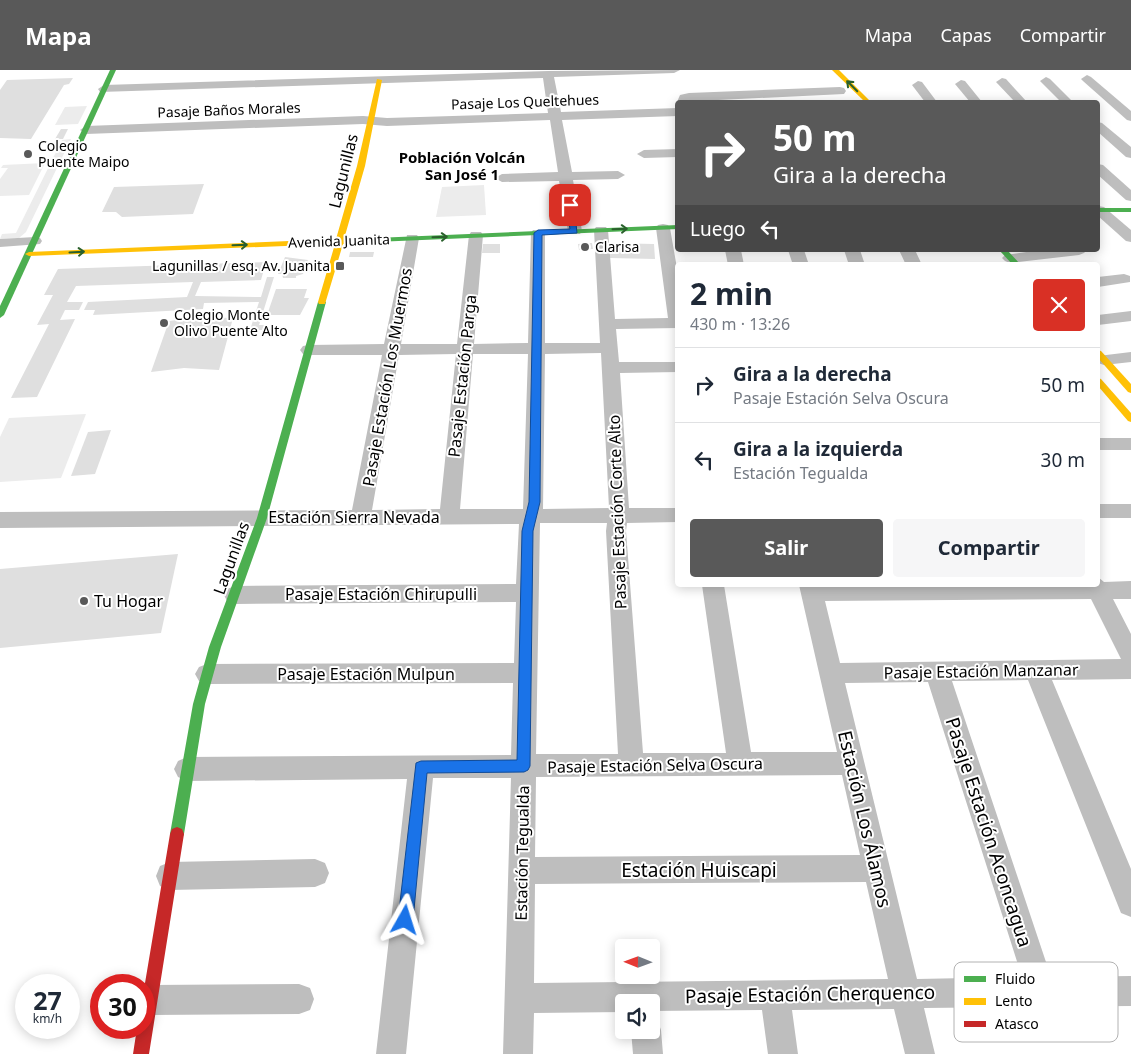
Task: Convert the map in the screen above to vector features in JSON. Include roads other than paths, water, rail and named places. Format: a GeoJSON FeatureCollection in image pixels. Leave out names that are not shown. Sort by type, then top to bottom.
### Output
{"type":"FeatureCollection","features":[{"type":"Feature","properties":{"kind":"street"},"geometry":{"type":"LineString","coordinates":[[0,315],[113,70]]}},
{"type":"Feature","properties":{"kind":"street"},"geometry":{"type":"LineString","coordinates":[[104,89],[379,80],[397,75],[533,72],[548,74],[674,70]]}},
{"type":"Feature","properties":{"kind":"street"},"geometry":{"type":"LineString","coordinates":[[683,100],[843,94],[830,73]]}},
{"type":"Feature","properties":{"kind":"street"},"geometry":{"type":"LineString","coordinates":[[830,73],[865,100]]}},
{"type":"Feature","properties":{"kind":"street"},"geometry":{"type":"LineString","coordinates":[[548,74],[573,222]]}},
{"type":"Feature","properties":{"kind":"street","name":"Lagunillas"},"geometry":{"type":"LineString","coordinates":[[154,974],[199,704],[215,647],[262,518],[339,241],[345,228],[373,120],[379,80]]}},
{"type":"Feature","properties":{"kind":"street"},"geometry":{"type":"LineString","coordinates":[[1087,80],[1131,117]]}},
{"type":"Feature","properties":{"kind":"street"},"geometry":{"type":"LineString","coordinates":[[1046,81],[1065,100]]}},
{"type":"Feature","properties":{"kind":"street"},"geometry":{"type":"LineString","coordinates":[[1002,82],[1019,100]]}},
{"type":"Feature","properties":{"kind":"street"},"geometry":{"type":"LineString","coordinates":[[961,84],[974,100]]}},
{"type":"Feature","properties":{"kind":"street"},"geometry":{"type":"LineString","coordinates":[[918,85],[929,100]]}},
{"type":"Feature","properties":{"kind":"street"},"geometry":{"type":"LineString","coordinates":[[1100,104],[1131,103]]}},
{"type":"Feature","properties":{"kind":"street","name":"Pasaje Los Queltehues"},"geometry":{"type":"LineString","coordinates":[[373,120],[387,122],[675,112]]}},
{"type":"Feature","properties":{"kind":"street","name":"Pasaje Baños Morales"},"geometry":{"type":"LineString","coordinates":[[86,130],[373,120]]}},
{"type":"Feature","properties":{"kind":"street"},"geometry":{"type":"LineString","coordinates":[[1100,128],[1131,154]]}},
{"type":"Feature","properties":{"kind":"street"},"geometry":{"type":"LineString","coordinates":[[644,155],[675,153]]}},
{"type":"Feature","properties":{"kind":"street"},"geometry":{"type":"LineString","coordinates":[[1100,170],[1131,197]]}},
{"type":"Feature","properties":{"kind":"street"},"geometry":{"type":"LineString","coordinates":[[502,178],[618,174]]}},
{"type":"Feature","properties":{"kind":"street"},"geometry":{"type":"LineString","coordinates":[[1114,198],[1131,197]]}},
{"type":"Feature","properties":{"kind":"street"},"geometry":{"type":"LineString","coordinates":[[1100,210],[1131,210]]}},
{"type":"Feature","properties":{"kind":"street"},"geometry":{"type":"LineString","coordinates":[[1100,212],[1131,238]]}},
{"type":"Feature","properties":{"kind":"street","name":"Avenida Juanita"},"geometry":{"type":"LineString","coordinates":[[0,243],[32,248],[339,241],[538,233],[573,222],[601,230],[670,227]]}},
{"type":"Feature","properties":{"kind":"street"},"geometry":{"type":"LineString","coordinates":[[670,227],[675,296]]}},
{"type":"Feature","properties":{"kind":"street","name":"Pasaje Estación Corte Alto"},"geometry":{"type":"LineString","coordinates":[[601,230],[620,501],[616,531],[631,765]]}},
{"type":"Feature","properties":{"kind":"street","name":"Estación Tegualda"},"geometry":{"type":"LineString","coordinates":[[518,1054],[528,531],[534,502],[538,233]]}},
{"type":"Feature","properties":{"kind":"street","name":"Pasaje Estación Parga"},"geometry":{"type":"LineString","coordinates":[[449,516],[476,235]]}},
{"type":"Feature","properties":{"kind":"street","name":"Pasaje Estación Los Muermos"},"geometry":{"type":"LineString","coordinates":[[361,517],[412,238]]}},
{"type":"Feature","properties":{"kind":"street","name":"Avenida Juanita"},"geometry":{"type":"LineString","coordinates":[[0,256],[51,241]]}},
{"type":"Feature","properties":{"kind":"street"},"geometry":{"type":"LineString","coordinates":[[1010,258],[1062,252]]}},
{"type":"Feature","properties":{"kind":"street"},"geometry":{"type":"LineString","coordinates":[[1100,282],[1124,279]]}},
{"type":"Feature","properties":{"kind":"street"},"geometry":{"type":"LineString","coordinates":[[1100,320],[1131,316]]}},
{"type":"Feature","properties":{"kind":"street"},"geometry":{"type":"LineString","coordinates":[[608,324],[675,323]]}},
{"type":"Feature","properties":{"kind":"street"},"geometry":{"type":"LineString","coordinates":[[309,350],[609,348]]}},
{"type":"Feature","properties":{"kind":"street"},"geometry":{"type":"LineString","coordinates":[[1101,356],[1131,356]]}},
{"type":"Feature","properties":{"kind":"street"},"geometry":{"type":"LineString","coordinates":[[1101,356],[1131,390]]}},
{"type":"Feature","properties":{"kind":"street"},"geometry":{"type":"LineString","coordinates":[[610,368],[675,367]]}},
{"type":"Feature","properties":{"kind":"street"},"geometry":{"type":"LineString","coordinates":[[1101,389],[1131,418]]}},
{"type":"Feature","properties":{"kind":"street"},"geometry":{"type":"LineString","coordinates":[[1100,444],[1131,444]]}},
{"type":"Feature","properties":{"kind":"street"},"geometry":{"type":"LineString","coordinates":[[1100,512],[1131,511]]}},
{"type":"Feature","properties":{"kind":"street","name":"Estación Sierra Nevada"},"geometry":{"type":"LineString","coordinates":[[0,520],[675,515]]}},
{"type":"Feature","properties":{"kind":"street"},"geometry":{"type":"LineString","coordinates":[[713,587],[740,764]]}},
{"type":"Feature","properties":{"kind":"street"},"geometry":{"type":"LineString","coordinates":[[1097,588],[1131,658]]}},
{"type":"Feature","properties":{"kind":"street"},"geometry":{"type":"LineString","coordinates":[[811,589],[1097,588],[1131,590]]}},
{"type":"Feature","properties":{"kind":"street","name":"Estación Los Álamos"},"geometry":{"type":"LineString","coordinates":[[811,589],[920,1054]]}},
{"type":"Feature","properties":{"kind":"street","name":"Pasaje Estación Chirupulli"},"geometry":{"type":"LineString","coordinates":[[235,595],[527,593]]}},
{"type":"Feature","properties":{"kind":"street","name":"Pasaje Estación Manzanar"},"geometry":{"type":"LineString","coordinates":[[831,673],[1131,669]]}},
{"type":"Feature","properties":{"kind":"street"},"geometry":{"type":"LineString","coordinates":[[1036,670],[1131,903]]}},
{"type":"Feature","properties":{"kind":"street","name":"Pasaje Estación Aconcagua"},"geometry":{"type":"LineString","coordinates":[[937,672],[1031,962]]}},
{"type":"Feature","properties":{"kind":"street","name":"Pasaje Estación Mulpun"},"geometry":{"type":"LineString","coordinates":[[207,674],[525,673]]}},
{"type":"Feature","properties":{"kind":"street","name":"Pasaje Estación Selva Oscura"},"geometry":{"type":"LineString","coordinates":[[187,769],[852,763]]}},
{"type":"Feature","properties":{"kind":"street"},"geometry":{"type":"LineString","coordinates":[[391,1054],[421,767]]}},
{"type":"Feature","properties":{"kind":"street","name":"Estación Huiscapi"},"geometry":{"type":"LineString","coordinates":[[521,872],[876,868]]}},
{"type":"Feature","properties":{"kind":"street"},"geometry":{"type":"LineString","coordinates":[[170,876],[315,873]]}},
{"type":"Feature","properties":{"kind":"street","name":"Pasaje Estación Cherquenco"},"geometry":{"type":"LineString","coordinates":[[1118,991],[1131,991]]}},
{"type":"Feature","properties":{"kind":"street","name":"Pasaje Estación Cherquenco"},"geometry":{"type":"LineString","coordinates":[[660,999],[954,993]]}},
{"type":"Feature","properties":{"kind":"street"},"geometry":{"type":"LineString","coordinates":[[775,995],[783,1054]]}},
{"type":"Feature","properties":{"kind":"street","name":"Pasaje Estación Cherquenco"},"geometry":{"type":"LineString","coordinates":[[519,998],[615,999]]}},
{"type":"Feature","properties":{"kind":"street"},"geometry":{"type":"LineString","coordinates":[[155,1000],[299,999]]}},
{"type":"Feature","properties":{"kind":"street","name":"Lagunillas"},"geometry":{"type":"LineString","coordinates":[[141,1054],[144,1039]]}},
{"type":"Feature","properties":{"kind":"street"},"geometry":{"type":"LineString","coordinates":[[647,1039],[648,1054]]}},
{"type":"Feature","properties":{"kind":"place","name":"Colegio Puente Maipo"},"geometry":{"type":"Point","coordinates":[28,154]}},
{"type":"Feature","properties":{"kind":"place","name":"Clarisa"},"geometry":{"type":"Point","coordinates":[585,247]}},
{"type":"Feature","properties":{"kind":"place","name":"Lagunillas / esq. Av. Juanita"},"geometry":{"type":"Point","coordinates":[340,266]}},
{"type":"Feature","properties":{"kind":"place","name":"Colegio Monte Olivo Puente Alto"},"geometry":{"type":"Point","coordinates":[164,323]}},
{"type":"Feature","properties":{"kind":"place","name":"Tu Hogar"},"geometry":{"type":"Point","coordinates":[84,601]}},
{"type":"Feature","properties":{"kind":"district","name":"Población Volcán San José 1"},"geometry":{"type":"Point","coordinates":[462,166]}}]}
